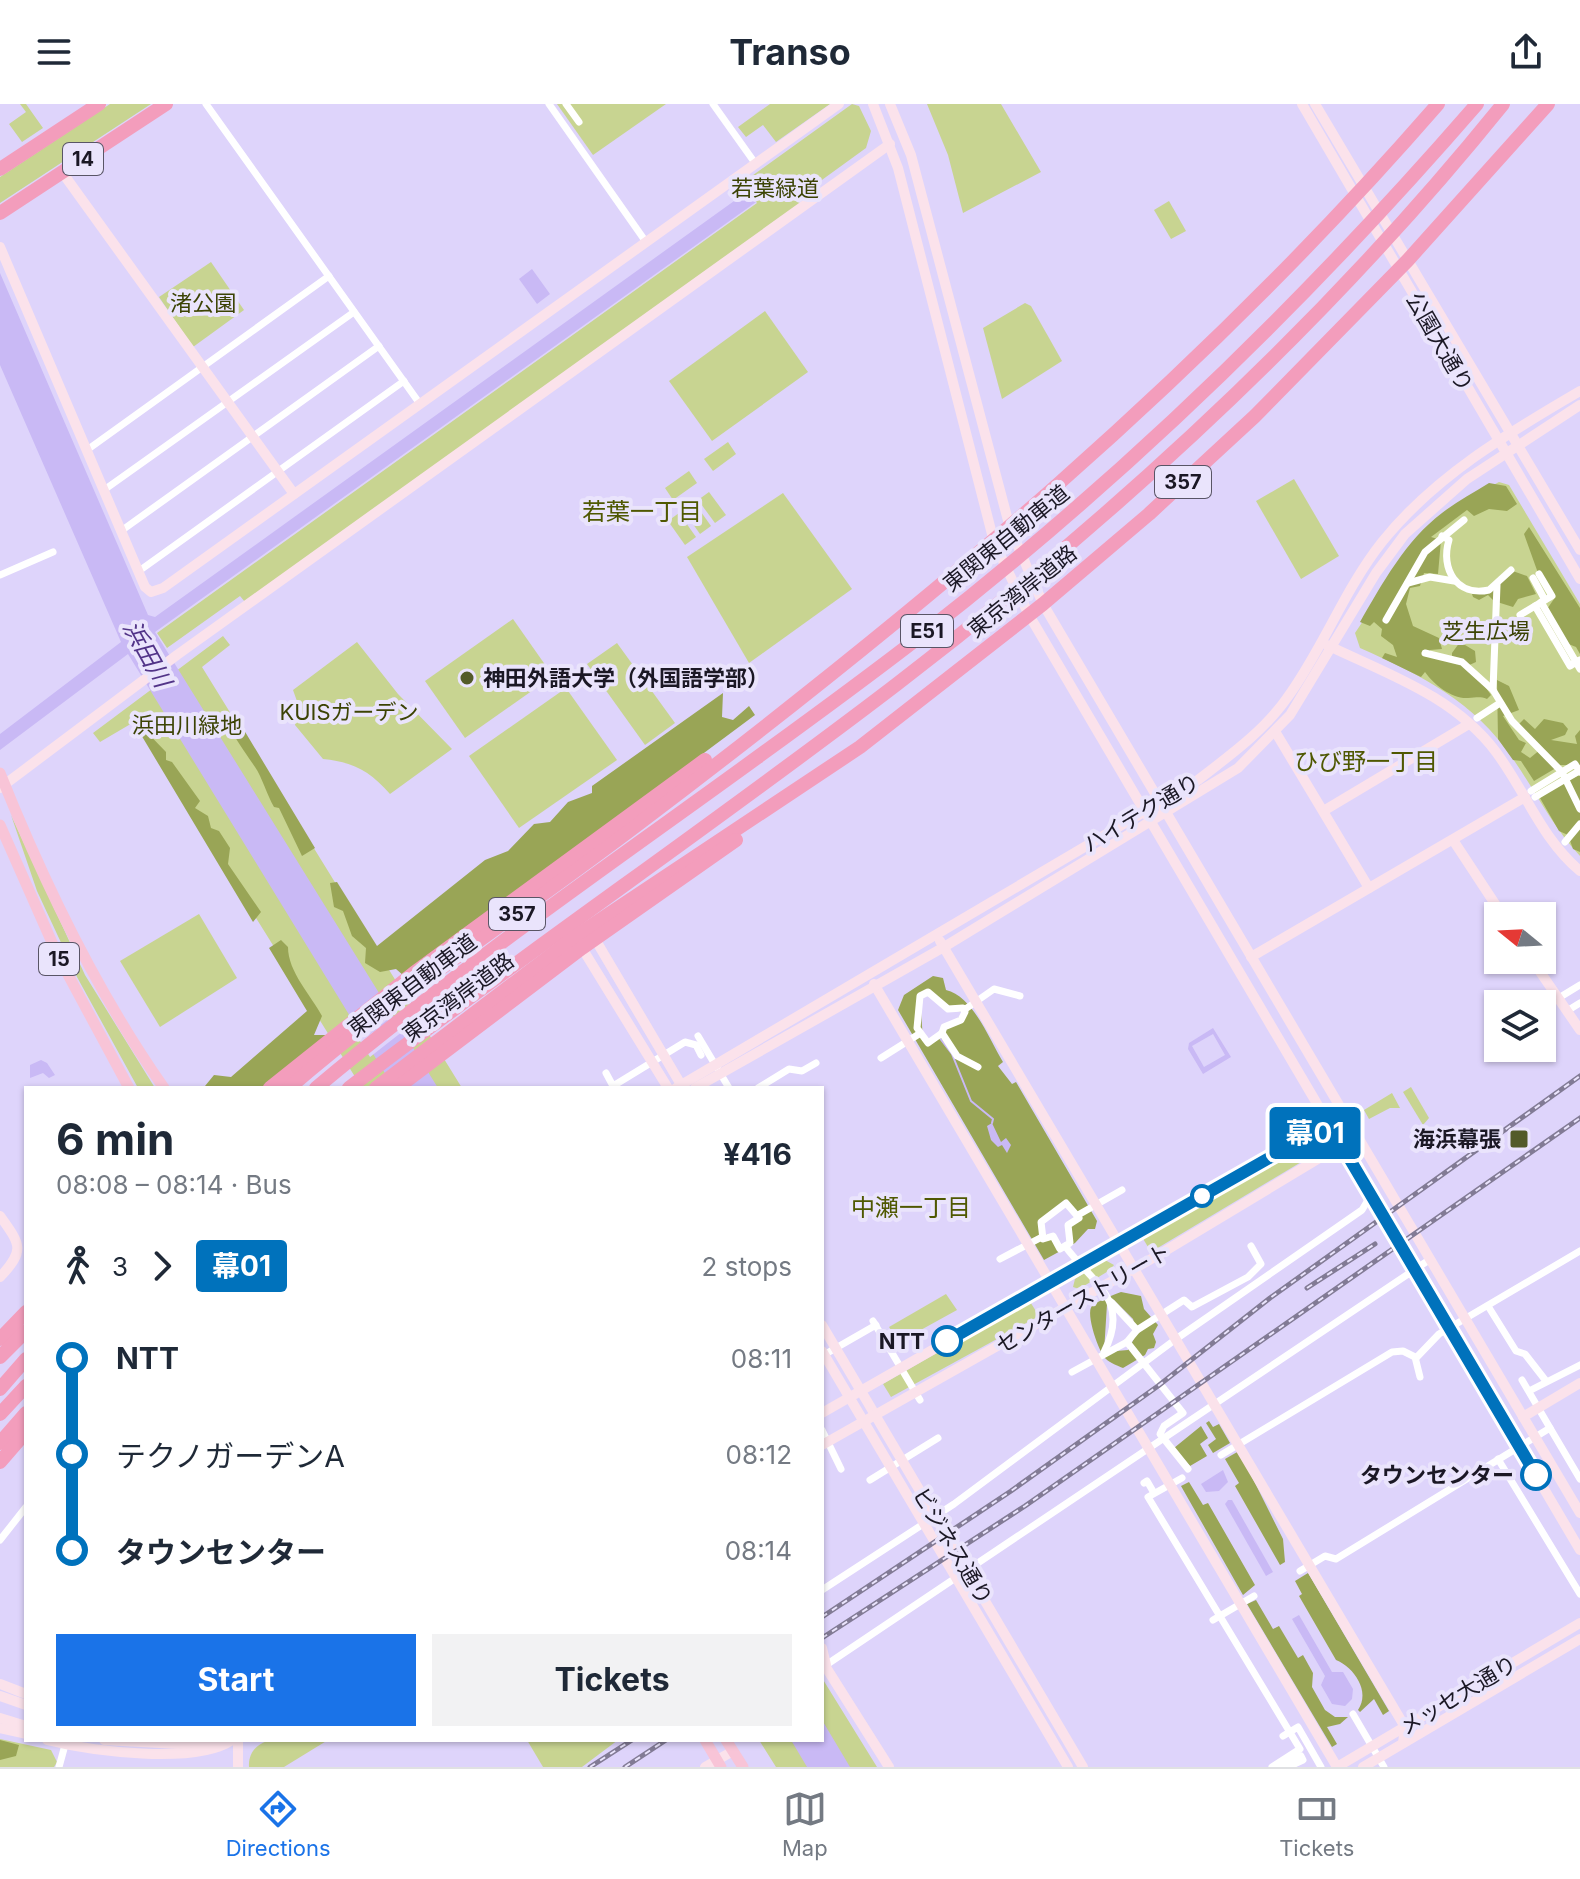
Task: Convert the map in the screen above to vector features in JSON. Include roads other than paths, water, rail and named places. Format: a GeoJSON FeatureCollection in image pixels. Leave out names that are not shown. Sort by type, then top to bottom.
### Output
{"type":"FeatureCollection","features":[{"type":"Feature","properties":{"kind":"highway","name":"14"},"geometry":{"type":"LineString","coordinates":[[0,169],[99,104]]}},
{"type":"Feature","properties":{"kind":"highway","name":"14"},"geometry":{"type":"LineString","coordinates":[[0,213],[166,104]]}},
{"type":"Feature","properties":{"kind":"highway","name":"東京湾岸道路"},"geometry":{"type":"LineString","coordinates":[[288,1081],[642,822],[994,542],[1201,356],[1360,192],[1438,104]]}},
{"type":"Feature","properties":{"kind":"highway","name":"東関東自動車道"},"geometry":{"type":"LineString","coordinates":[[319,1086],[511,938],[815,717],[1036,545],[1153,442],[1299,301],[1354,244],[1477,104]]}},
{"type":"Feature","properties":{"kind":"highway","name":"東関東自動車道"},"geometry":{"type":"LineString","coordinates":[[352,1086],[476,991],[895,685],[1069,543],[1146,477],[1310,319],[1378,248],[1503,104]]}},
{"type":"Feature","properties":{"kind":"highway","name":"東京湾岸道路"},"geometry":{"type":"LineString","coordinates":[[379,1086],[576,936],[800,788],[904,714],[1043,604],[1205,462],[1403,265],[1548,104]]}},
{"type":"Feature","properties":{"kind":"highway"},"geometry":{"type":"LineString","coordinates":[[288,1081],[414,973],[886,627]]}},
{"type":"Feature","properties":{"kind":"highway","name":"357"},"geometry":{"type":"LineString","coordinates":[[400,1086],[589,944],[776,811],[800,788]]}},
{"type":"Feature","properties":{"kind":"highway"},"geometry":{"type":"LineString","coordinates":[[0,1339],[24,1314]]}},
{"type":"Feature","properties":{"kind":"highway"},"geometry":{"type":"LineString","coordinates":[[0,1357],[24,1333]]}},
{"type":"Feature","properties":{"kind":"highway"},"geometry":{"type":"LineString","coordinates":[[0,1389],[24,1361]]}},
{"type":"Feature","properties":{"kind":"highway"},"geometry":{"type":"LineString","coordinates":[[0,1414],[24,1388]]}},
{"type":"Feature","properties":{"kind":"highway"},"geometry":{"type":"LineString","coordinates":[[0,1443],[24,1415]]}},
{"type":"Feature","properties":{"kind":"highway"},"geometry":{"type":"LineString","coordinates":[[0,1462],[24,1434]]}},
{"type":"Feature","properties":{"kind":"main road","name":"15"},"geometry":{"type":"LineString","coordinates":[[2,782],[77,946],[126,1031],[163,1086]]}},
{"type":"Feature","properties":{"kind":"main road","name":"15"},"geometry":{"type":"LineString","coordinates":[[0,825],[77,996],[128,1086]]}},
{"type":"Feature","properties":{"kind":"main road"},"geometry":{"type":"LineString","coordinates":[[706,1742],[719,1764]]}},
{"type":"Feature","properties":{"kind":"main road"},"geometry":{"type":"LineString","coordinates":[[729,1745],[743,1767]]}},
{"type":"Feature","properties":{"kind":"street"},"geometry":{"type":"LineString","coordinates":[[206,104],[420,404]]}},
{"type":"Feature","properties":{"kind":"street"},"geometry":{"type":"LineString","coordinates":[[549,104],[646,242]]}},
{"type":"Feature","properties":{"kind":"street"},"geometry":{"type":"LineString","coordinates":[[566,104],[579,122]]}},
{"type":"Feature","properties":{"kind":"street"},"geometry":{"type":"LineString","coordinates":[[713,104],[755,163]]}},
{"type":"Feature","properties":{"kind":"street"},"geometry":{"type":"LineString","coordinates":[[0,247],[148,591],[158,591],[839,104]]}},
{"type":"Feature","properties":{"kind":"street"},"geometry":{"type":"LineString","coordinates":[[873,104],[890,144],[994,542],[1029,615],[1372,1192],[1580,1550]]}},
{"type":"Feature","properties":{"kind":"street"},"geometry":{"type":"LineString","coordinates":[[890,104],[911,155],[1010,528],[1043,604],[1580,1513]]}},
{"type":"Feature","properties":{"kind":"street","name":"公園大通り"},"geometry":{"type":"LineString","coordinates":[[1302,104],[1403,265],[1505,452],[1580,579]]}},
{"type":"Feature","properties":{"kind":"street","name":"公園大通り"},"geometry":{"type":"LineString","coordinates":[[1315,104],[1360,192]]}},
{"type":"Feature","properties":{"kind":"street"},"geometry":{"type":"LineString","coordinates":[[2,782],[890,144]]}},
{"type":"Feature","properties":{"kind":"street"},"geometry":{"type":"LineString","coordinates":[[62,172],[294,494]]}},
{"type":"Feature","properties":{"kind":"street","name":"公園大通り"},"geometry":{"type":"LineString","coordinates":[[1403,265],[1511,433],[1580,550]]}},
{"type":"Feature","properties":{"kind":"street"},"geometry":{"type":"LineString","coordinates":[[87,450],[329,276]]}},
{"type":"Feature","properties":{"kind":"street"},"geometry":{"type":"LineString","coordinates":[[104,490],[354,312]]}},
{"type":"Feature","properties":{"kind":"street"},"geometry":{"type":"LineString","coordinates":[[121,531],[379,346]]}},
{"type":"Feature","properties":{"kind":"street"},"geometry":{"type":"LineString","coordinates":[[139,571],[404,381]]}},
{"type":"Feature","properties":{"kind":"street","name":"ハイテク通り"},"geometry":{"type":"LineString","coordinates":[[1163,808],[1250,739],[1286,700],[1368,562],[1397,525],[1451,474],[1580,391]]}},
{"type":"Feature","properties":{"kind":"street","name":"ハイテク通り"},"geometry":{"type":"LineString","coordinates":[[682,1086],[937,936],[1238,768],[1276,733],[1333,648],[1376,573],[1405,534],[1467,479],[1580,405]]}},
{"type":"Feature","properties":{"kind":"street"},"geometry":{"type":"LineString","coordinates":[[1386,620],[1425,552],[1464,520]]}},
{"type":"Feature","properties":{"kind":"street"},"geometry":{"type":"LineString","coordinates":[[1442,536],[1449,540],[1445,560],[1454,581]]}},
{"type":"Feature","properties":{"kind":"street"},"geometry":{"type":"LineString","coordinates":[[0,575],[53,552]]}},
{"type":"Feature","properties":{"kind":"street"},"geometry":{"type":"LineString","coordinates":[[1406,584],[1430,577],[1482,591],[1497,585],[1511,570]]}},
{"type":"Feature","properties":{"kind":"street"},"geometry":{"type":"LineString","coordinates":[[1520,615],[1552,596],[1536,576]]}},
{"type":"Feature","properties":{"kind":"street"},"geometry":{"type":"LineString","coordinates":[[1493,690],[1497,585]]}},
{"type":"Feature","properties":{"kind":"street"},"geometry":{"type":"LineString","coordinates":[[1540,602],[1570,666],[1579,664]]}},
{"type":"Feature","properties":{"kind":"street"},"geometry":{"type":"LineString","coordinates":[[1321,642],[1426,692],[1473,721],[1580,863]]}},
{"type":"Feature","properties":{"kind":"street"},"geometry":{"type":"LineString","coordinates":[[1425,653],[1462,662],[1493,690],[1512,721],[1564,776],[1580,809]]}},
{"type":"Feature","properties":{"kind":"street"},"geometry":{"type":"LineString","coordinates":[[1325,810],[1500,703]]}},
{"type":"Feature","properties":{"kind":"street"},"geometry":{"type":"LineString","coordinates":[[1276,733],[1325,810],[1369,888]]}},
{"type":"Feature","properties":{"kind":"street"},"geometry":{"type":"LineString","coordinates":[[1251,957],[1530,797],[1564,776],[1575,764],[1580,772]]}},
{"type":"Feature","properties":{"kind":"street"},"geometry":{"type":"LineString","coordinates":[[1530,797],[1545,834],[1580,871]]}},
{"type":"Feature","properties":{"kind":"street","name":"ハイテク通り"},"geometry":{"type":"LineString","coordinates":[[699,1086],[944,947],[1148,817]]}},
{"type":"Feature","properties":{"kind":"street"},"geometry":{"type":"LineString","coordinates":[[1565,842],[1575,834],[1580,824]]}},
{"type":"Feature","properties":{"kind":"street"},"geometry":{"type":"LineString","coordinates":[[1453,840],[1494,902]]}},
{"type":"Feature","properties":{"kind":"street"},"geometry":{"type":"LineString","coordinates":[[937,936],[1405,1727],[1403,1743]]}},
{"type":"Feature","properties":{"kind":"street"},"geometry":{"type":"LineString","coordinates":[[589,944],[679,1086]]}},
{"type":"Feature","properties":{"kind":"street"},"geometry":{"type":"LineString","coordinates":[[589,944],[667,1086]]}},
{"type":"Feature","properties":{"kind":"street"},"geometry":{"type":"LineString","coordinates":[[1541,974],[1580,1030]]}},
{"type":"Feature","properties":{"kind":"street"},"geometry":{"type":"LineString","coordinates":[[869,976],[1337,1767]]}},
{"type":"Feature","properties":{"kind":"street"},"geometry":{"type":"LineString","coordinates":[[1557,999],[1580,985]]}},
{"type":"Feature","properties":{"kind":"street"},"geometry":{"type":"LineString","coordinates":[[964,1010],[948,1009],[928,992],[920,996],[919,1034],[928,1043],[942,1033],[944,1027],[961,1020],[964,1010],[994,989],[1020,996]]}},
{"type":"Feature","properties":{"kind":"street"},"geometry":{"type":"LineString","coordinates":[[1567,1011],[1580,1003]]}},
{"type":"Feature","properties":{"kind":"street"},"geometry":{"type":"LineString","coordinates":[[942,1033],[957,1056],[978,1067]]}},
{"type":"Feature","properties":{"kind":"street"},"geometry":{"type":"LineString","coordinates":[[881,1058],[919,1034]]}},
{"type":"Feature","properties":{"kind":"street"},"geometry":{"type":"LineString","coordinates":[[699,1041],[701,1055]]}},
{"type":"Feature","properties":{"kind":"street"},"geometry":{"type":"LineString","coordinates":[[606,1073],[613,1086],[620,1085],[685,1042],[699,1041]]}},
{"type":"Feature","properties":{"kind":"street"},"geometry":{"type":"LineString","coordinates":[[699,1041],[728,1086]]}},
{"type":"Feature","properties":{"kind":"street"},"geometry":{"type":"LineString","coordinates":[[761,1086],[789,1069],[802,1071],[816,1063]]}},
{"type":"Feature","properties":{"kind":"street","name":"センターストリート"},"geometry":{"type":"LineString","coordinates":[[824,1412],[1344,1115]]}},
{"type":"Feature","properties":{"kind":"street","name":"センターストリート"},"geometry":{"type":"LineString","coordinates":[[824,1444],[1134,1269],[1356,1136]]}},
{"type":"Feature","properties":{"kind":"street"},"geometry":{"type":"LineString","coordinates":[[1000,1259],[1042,1237],[1053,1236],[1060,1249],[1070,1243],[1067,1227],[1078,1215],[1122,1190]]}},
{"type":"Feature","properties":{"kind":"street"},"geometry":{"type":"LineString","coordinates":[[824,1589],[936,1517],[1113,1389],[1176,1339],[1362,1210],[1372,1192]]}},
{"type":"Feature","properties":{"kind":"street"},"geometry":{"type":"LineString","coordinates":[[1042,1237],[1041,1222],[1066,1203],[1078,1215]]}},
{"type":"Feature","properties":{"kind":"street"},"geometry":{"type":"LineString","coordinates":[[0,1216],[16,1239],[19,1251],[15,1261],[0,1277]]}},
{"type":"Feature","properties":{"kind":"street"},"geometry":{"type":"LineString","coordinates":[[1065,1246],[1137,1330]]}},
{"type":"Feature","properties":{"kind":"street"},"geometry":{"type":"LineString","coordinates":[[1072,1372],[1127,1342],[1137,1330],[1184,1300],[1192,1307],[1248,1277],[1261,1264],[1251,1246]]}},
{"type":"Feature","properties":{"kind":"street"},"geometry":{"type":"LineString","coordinates":[[1416,1358],[1439,1334],[1579,1254]]}},
{"type":"Feature","properties":{"kind":"street"},"geometry":{"type":"LineString","coordinates":[[889,1767],[824,1663],[957,1578],[1213,1402],[1429,1260]]}},
{"type":"Feature","properties":{"kind":"street"},"geometry":{"type":"LineString","coordinates":[[1104,1352],[1112,1328],[1111,1302]]}},
{"type":"Feature","properties":{"kind":"street"},"geometry":{"type":"LineString","coordinates":[[1488,1306],[1516,1351],[1525,1354],[1546,1381],[1551,1383],[1580,1365]]}},
{"type":"Feature","properties":{"kind":"street"},"geometry":{"type":"LineString","coordinates":[[824,1353],[874,1323],[920,1400]]}},
{"type":"Feature","properties":{"kind":"street","name":"ビジネス通り"},"geometry":{"type":"LineString","coordinates":[[824,1328],[1083,1767]]}},
{"type":"Feature","properties":{"kind":"street"},"geometry":{"type":"LineString","coordinates":[[1127,1342],[1183,1413],[1164,1426],[1161,1437],[1188,1469]]}},
{"type":"Feature","properties":{"kind":"street"},"geometry":{"type":"LineString","coordinates":[[1221,1455],[1392,1352],[1403,1351],[1416,1358],[1420,1377]]}},
{"type":"Feature","properties":{"kind":"street","name":"ビジネス通り"},"geometry":{"type":"LineString","coordinates":[[824,1357],[1068,1767]]}},
{"type":"Feature","properties":{"kind":"street"},"geometry":{"type":"LineString","coordinates":[[1522,1380],[1580,1479]]}},
{"type":"Feature","properties":{"kind":"street"},"geometry":{"type":"LineString","coordinates":[[1529,1391],[1546,1381]]}},
{"type":"Feature","properties":{"kind":"street"},"geometry":{"type":"LineString","coordinates":[[1523,1417],[1580,1383]]}},
{"type":"Feature","properties":{"kind":"street"},"geometry":{"type":"LineString","coordinates":[[1300,1571],[1325,1556],[1336,1559],[1550,1428]]}},
{"type":"Feature","properties":{"kind":"street"},"geometry":{"type":"LineString","coordinates":[[824,1434],[841,1469]]}},
{"type":"Feature","properties":{"kind":"street"},"geometry":{"type":"LineString","coordinates":[[870,1480],[938,1438]]}},
{"type":"Feature","properties":{"kind":"street"},"geometry":{"type":"LineString","coordinates":[[1498,1459],[1580,1594]]}},
{"type":"Feature","properties":{"kind":"street"},"geometry":{"type":"LineString","coordinates":[[1182,1478],[1148,1497],[1221,1615],[1287,1734],[1300,1749],[1272,1767]]}},
{"type":"Feature","properties":{"kind":"street"},"geometry":{"type":"LineString","coordinates":[[1144,1483],[1147,1481],[1154,1493]]}},
{"type":"Feature","properties":{"kind":"street"},"geometry":{"type":"LineString","coordinates":[[0,1540],[24,1510]]}},
{"type":"Feature","properties":{"kind":"street"},"geometry":{"type":"LineString","coordinates":[[1213,1620],[1254,1596]]}},
{"type":"Feature","properties":{"kind":"street","name":"メッセ大通り"},"geometry":{"type":"LineString","coordinates":[[1337,1767],[1580,1623]]}},
{"type":"Feature","properties":{"kind":"street","name":"メッセ大通り"},"geometry":{"type":"LineString","coordinates":[[1363,1767],[1580,1639]]}},
{"type":"Feature","properties":{"kind":"street"},"geometry":{"type":"LineString","coordinates":[[0,1684],[24,1693]]}},
{"type":"Feature","properties":{"kind":"street"},"geometry":{"type":"LineString","coordinates":[[0,1696],[24,1704]]}},
{"type":"Feature","properties":{"kind":"street"},"geometry":{"type":"LineString","coordinates":[[1353,1714],[1384,1767]]}},
{"type":"Feature","properties":{"kind":"street"},"geometry":{"type":"LineString","coordinates":[[0,1718],[24,1725]]}},
{"type":"Feature","properties":{"kind":"street"},"geometry":{"type":"LineString","coordinates":[[1287,1734],[1298,1727],[1321,1767]]}},
{"type":"Feature","properties":{"kind":"street"},"geometry":{"type":"LineString","coordinates":[[0,1728],[24,1734]]}},
{"type":"Feature","properties":{"kind":"street"},"geometry":{"type":"LineString","coordinates":[[54,1742],[148,1752],[221,1748],[232,1742]]}},
{"type":"Feature","properties":{"kind":"street"},"geometry":{"type":"LineString","coordinates":[[134,1742],[173,1742]]}},
{"type":"Feature","properties":{"kind":"street"},"geometry":{"type":"LineString","coordinates":[[235,1742],[238,1767]]}},
{"type":"Feature","properties":{"kind":"street"},"geometry":{"type":"LineString","coordinates":[[59,1767],[65,1745]]}},
{"type":"Feature","properties":{"kind":"street"},"geometry":{"type":"LineString","coordinates":[[705,1767],[719,1764],[729,1745]]}},
{"type":"Feature","properties":{"kind":"street"},"geometry":{"type":"LineString","coordinates":[[1279,1767],[1301,1756],[1303,1760],[1288,1767]]}},
{"type":"Feature","properties":{"kind":"water","name":"浜田川"},"geometry":{"type":"Polygon","coordinates":[[[748,191],[756,202],[155,632],[437,1086],[393,1086],[128,654],[0,750],[0,734],[121,642],[0,365],[0,273],[148,615],[155,617],[748,191]]]}},
{"type":"Feature","properties":{"kind":"water"},"geometry":{"type":"Polygon","coordinates":[[[532,269],[550,294],[537,304],[519,279],[532,269]]]}},
{"type":"Feature","properties":{"kind":"water"},"geometry":{"type":"Polygon","coordinates":[[[1213,1028],[1231,1057],[1203,1074],[1188,1049],[1189,1043],[1213,1028]],[[1213,1034],[1192,1046],[1204,1067],[1225,1055],[1213,1034]]]}},
{"type":"Feature","properties":{"kind":"water"},"geometry":{"type":"Polygon","coordinates":[[[41,1060],[55,1075],[49,1078],[43,1073],[30,1078],[30,1065],[41,1060]]]}},
{"type":"Feature","properties":{"kind":"water"},"geometry":{"type":"Polygon","coordinates":[[[992,1123],[1001,1142],[1006,1138],[1011,1145],[1007,1153],[1002,1145],[998,1147],[991,1140],[987,1126],[992,1123]]]}},
{"type":"Feature","properties":{"kind":"water"},"geometry":{"type":"Polygon","coordinates":[[[1223,1470],[1228,1482],[1219,1491],[1206,1492],[1201,1484],[1223,1470]]]}},
{"type":"Feature","properties":{"kind":"water"},"geometry":{"type":"Polygon","coordinates":[[[1232,1500],[1273,1572],[1266,1576],[1225,1504],[1232,1500]]]}},
{"type":"Feature","properties":{"kind":"water"},"geometry":{"type":"Polygon","coordinates":[[[1299,1615],[1332,1672],[1343,1672],[1353,1689],[1352,1699],[1345,1706],[1332,1704],[1321,1685],[1325,1676],[1292,1619],[1299,1615]]]}},
{"type":"Feature","properties":{"kind":"water"},"geometry":{"type":"Polygon","coordinates":[[[824,1723],[850,1767],[807,1767],[792,1742],[824,1742],[824,1723]]]}},
{"type":"Feature","properties":{"kind":"waterway"},"geometry":{"type":"LineString","coordinates":[[939,1037],[952,1054],[971,1101],[993,1119],[992,1123]]}},
{"type":"Feature","properties":{"kind":"railway"},"geometry":{"type":"LineString","coordinates":[[824,1616],[1011,1491],[1158,1386],[1270,1298],[1580,1076]]}},
{"type":"Feature","properties":{"kind":"railway"},"geometry":{"type":"LineString","coordinates":[[824,1637],[1025,1506],[1580,1118]]}},
{"type":"Feature","properties":{"kind":"railway"},"geometry":{"type":"LineString","coordinates":[[1307,1288],[1375,1244]]}},
{"type":"Feature","properties":{"kind":"railway"},"geometry":{"type":"LineString","coordinates":[[590,1767],[629,1742]]}},
{"type":"Feature","properties":{"kind":"railway"},"geometry":{"type":"LineString","coordinates":[[625,1767],[663,1742]]}},
{"type":"Feature","properties":{"kind":"place","name":"神田外語大学（外国語学部）"},"geometry":{"type":"Point","coordinates":[467,678]}},
{"type":"Feature","properties":{"kind":"place","name":"海浜幕張"},"geometry":{"type":"Point","coordinates":[1519,1139]}},
{"type":"Feature","properties":{"kind":"place","name":"NTT"},"geometry":{"type":"Point","coordinates":[947,1341]}},
{"type":"Feature","properties":{"kind":"place","name":"タウンセンター"},"geometry":{"type":"Point","coordinates":[1536,1475]}},
{"type":"Feature","properties":{"kind":"district","name":"若葉一丁目"},"geometry":{"type":"Point","coordinates":[642,512]}},
{"type":"Feature","properties":{"kind":"district","name":"ひび野一丁目"},"geometry":{"type":"Point","coordinates":[1366,762]}},
{"type":"Feature","properties":{"kind":"district","name":"中瀬一丁目"},"geometry":{"type":"Point","coordinates":[911,1208]}},
{"type":"Feature","properties":{"kind":"park label","name":"若葉緑道"},"geometry":{"type":"Point","coordinates":[775,188]}},
{"type":"Feature","properties":{"kind":"park label","name":"渚公園"},"geometry":{"type":"Point","coordinates":[203,303]}},
{"type":"Feature","properties":{"kind":"park label","name":"芝生広場"},"geometry":{"type":"Point","coordinates":[1486,631]}},
{"type":"Feature","properties":{"kind":"park label","name":"KUISガーデン"},"geometry":{"type":"Point","coordinates":[349,712]}},
{"type":"Feature","properties":{"kind":"park label","name":"浜田川緑地"},"geometry":{"type":"Point","coordinates":[187,725]}}]}
